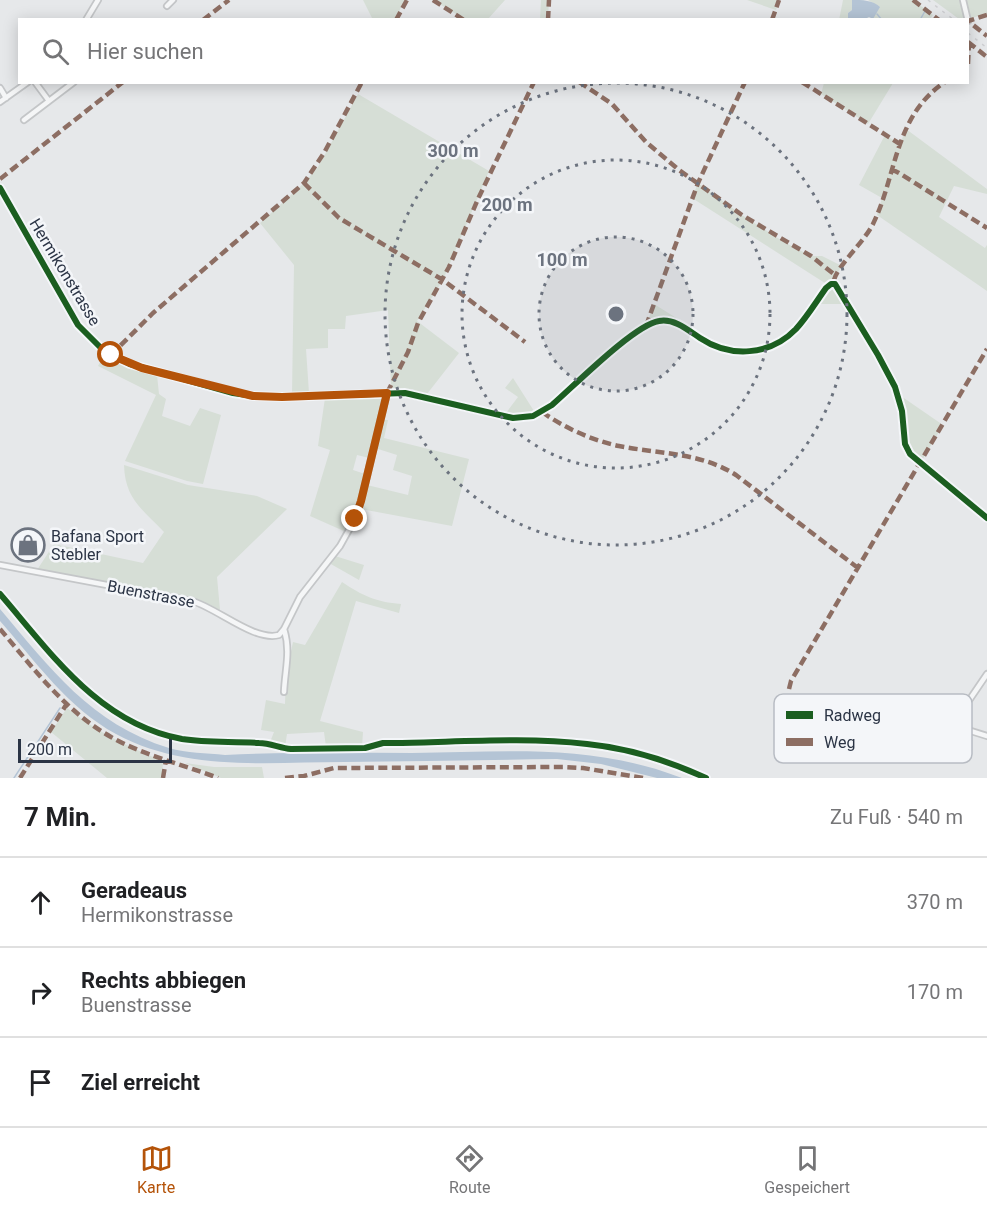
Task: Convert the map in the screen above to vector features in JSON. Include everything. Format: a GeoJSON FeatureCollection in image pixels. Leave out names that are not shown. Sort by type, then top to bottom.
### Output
{"type":"FeatureCollection","features":[{"type":"Feature","properties":{"kind":"street"},"geometry":{"type":"LineString","coordinates":[[87,18],[98,0]]}},
{"type":"Feature","properties":{"kind":"street"},"geometry":{"type":"LineString","coordinates":[[167,6],[173,0]]}},
{"type":"Feature","properties":{"kind":"street"},"geometry":{"type":"LineString","coordinates":[[963,0],[967,18]]}},
{"type":"Feature","properties":{"kind":"street"},"geometry":{"type":"LineString","coordinates":[[0,102],[25,84]]}},
{"type":"Feature","properties":{"kind":"street"},"geometry":{"type":"LineString","coordinates":[[36,84],[48,101]]}},
{"type":"Feature","properties":{"kind":"street"},"geometry":{"type":"LineString","coordinates":[[24,120],[71,84]]}},
{"type":"Feature","properties":{"kind":"street"},"geometry":{"type":"LineString","coordinates":[[0,88],[6,98]]}},
{"type":"Feature","properties":{"kind":"street","name":"Hermikonstrasse"},"geometry":{"type":"LineString","coordinates":[[0,188],[78,325],[95,344],[120,360],[160,374],[253,396],[410,394],[502,417],[533,416],[552,405],[634,334],[653,323],[671,321],[720,349],[752,351],[788,336],[800,324],[826,288],[833,284],[838,288],[892,379],[900,402],[907,449],[920,464],[987,518]]}},
{"type":"Feature","properties":{"kind":"street"},"geometry":{"type":"LineString","coordinates":[[284,692],[288,653],[284,629],[300,597],[340,546],[355,519],[387,393]]}},
{"type":"Feature","properties":{"kind":"street","name":"Buenstrasse"},"geometry":{"type":"LineString","coordinates":[[0,565],[200,604],[243,627],[270,636],[279,635],[284,629]]}},
{"type":"Feature","properties":{"kind":"street"},"geometry":{"type":"LineString","coordinates":[[972,696],[987,674]]}},
{"type":"Feature","properties":{"kind":"street"},"geometry":{"type":"LineString","coordinates":[[972,731],[987,736]]}},
{"type":"Feature","properties":{"kind":"shaded area"},"geometry":{"type":"Polygon","coordinates":[[[363,0],[405,0],[396,18],[372,18],[363,0]]]}},
{"type":"Feature","properties":{"kind":"shaded area"},"geometry":{"type":"Polygon","coordinates":[[[433,0],[505,0],[489,18],[462,18],[433,0]]]}},
{"type":"Feature","properties":{"kind":"shaded area"},"geometry":{"type":"Polygon","coordinates":[[[541,0],[549,0],[548,18],[540,18],[541,0]]]}},
{"type":"Feature","properties":{"kind":"shaded area"},"geometry":{"type":"Polygon","coordinates":[[[747,0],[779,0],[776,10],[747,0]]]}},
{"type":"Feature","properties":{"kind":"shaded area"},"geometry":{"type":"Polygon","coordinates":[[[843,0],[852,0],[852,10],[848,13],[848,18],[839,18],[843,0]]]}},
{"type":"Feature","properties":{"kind":"shaded area"},"geometry":{"type":"Polygon","coordinates":[[[868,0],[913,0],[933,15],[931,18],[873,18],[873,3],[868,0]]]}},
{"type":"Feature","properties":{"kind":"shaded area"},"geometry":{"type":"Polygon","coordinates":[[[933,0],[961,0],[966,18],[958,18],[933,0]]]}},
{"type":"Feature","properties":{"kind":"shaded area"},"geometry":{"type":"Polygon","coordinates":[[[964,0],[987,0],[987,14],[971,18],[967,16],[964,0]]]}},
{"type":"Feature","properties":{"kind":"shaded area"},"geometry":{"type":"Polygon","coordinates":[[[824,84],[892,84],[868,124],[821,94],[824,84]]]}},
{"type":"Feature","properties":{"kind":"shaded area"},"geometry":{"type":"Polygon","coordinates":[[[358,94],[489,171],[443,280],[417,321],[459,353],[427,394],[412,389],[391,388],[388,310],[346,316],[345,329],[328,329],[328,348],[306,349],[309,393],[292,394],[294,265],[260,223],[318,167],[358,94]]]}},
{"type":"Feature","properties":{"kind":"shaded area"},"geometry":{"type":"Polygon","coordinates":[[[906,129],[987,189],[987,194],[954,186],[939,217],[985,248],[987,245],[987,291],[877,215],[882,198],[859,185],[885,135],[900,144],[906,129]]]}},
{"type":"Feature","properties":{"kind":"shaded area"},"geometry":{"type":"Polygon","coordinates":[[[698,183],[784,242],[811,256],[822,256],[842,266],[833,284],[846,304],[814,304],[828,285],[692,198],[698,183]]]}},
{"type":"Feature","properties":{"kind":"shaded area"},"geometry":{"type":"Polygon","coordinates":[[[654,304],[729,351],[671,321],[646,326],[654,304]]]}},
{"type":"Feature","properties":{"kind":"shaded area"},"geometry":{"type":"Polygon","coordinates":[[[104,355],[125,365],[157,375],[159,394],[166,399],[162,416],[190,426],[200,408],[221,415],[203,484],[125,461],[156,395],[98,366],[104,355]]]}},
{"type":"Feature","properties":{"kind":"shaded area"},"geometry":{"type":"Polygon","coordinates":[[[513,378],[534,411],[506,413],[518,397],[505,388],[513,378]]]}},
{"type":"Feature","properties":{"kind":"shaded area"},"geometry":{"type":"Polygon","coordinates":[[[898,394],[943,425],[920,464],[910,454],[898,394]]]}},
{"type":"Feature","properties":{"kind":"shaded area"},"geometry":{"type":"Polygon","coordinates":[[[380,396],[383,401],[369,458],[357,455],[353,470],[365,474],[354,515],[346,532],[310,516],[330,450],[318,446],[325,398],[380,396]]]}},
{"type":"Feature","properties":{"kind":"shaded area"},"geometry":{"type":"Polygon","coordinates":[[[383,420],[388,420],[384,438],[469,459],[452,526],[361,509],[367,485],[408,495],[412,476],[393,470],[397,455],[375,448],[383,420]]]}},
{"type":"Feature","properties":{"kind":"shaded area"},"geometry":{"type":"Polygon","coordinates":[[[124,465],[188,485],[257,496],[287,509],[217,577],[220,610],[200,601],[37,570],[54,544],[143,563],[164,532],[131,495],[124,465]]]}},
{"type":"Feature","properties":{"kind":"shaded area"},"geometry":{"type":"Polygon","coordinates":[[[335,556],[364,565],[359,580],[329,563],[335,556]]]}},
{"type":"Feature","properties":{"kind":"shaded area"},"geometry":{"type":"Polygon","coordinates":[[[342,582],[370,598],[401,604],[399,613],[356,601],[320,721],[363,732],[362,747],[326,747],[324,732],[287,734],[285,747],[278,747],[270,742],[274,732],[261,730],[266,700],[285,704],[286,675],[293,642],[305,645],[342,582]]]}},
{"type":"Feature","properties":{"kind":"shaded area"},"geometry":{"type":"Polygon","coordinates":[[[67,708],[113,738],[163,761],[162,778],[107,778],[51,732],[67,708]]]}},
{"type":"Feature","properties":{"kind":"shaded area"},"geometry":{"type":"Polygon","coordinates":[[[185,763],[214,767],[262,767],[264,778],[221,778],[185,763]]]}},
{"type":"Feature","properties":{"kind":"water"},"geometry":{"type":"Polygon","coordinates":[[[852,0],[871,2],[880,7],[874,18],[848,18],[848,13],[852,10],[852,0]]]}},
{"type":"Feature","properties":{"kind":"water"},"geometry":{"type":"Polygon","coordinates":[[[0,609],[55,673],[94,709],[141,738],[169,748],[225,755],[548,752],[615,759],[682,778],[657,778],[601,764],[557,759],[257,763],[199,760],[170,754],[143,746],[116,734],[83,711],[54,683],[0,621],[0,609]]]}},
{"type":"Feature","properties":{"kind":"waterway"},"geometry":{"type":"LineString","coordinates":[[921,18],[925,11]]}},
{"type":"Feature","properties":{"kind":"waterway"},"geometry":{"type":"LineString","coordinates":[[877,14],[880,18]]}},
{"type":"Feature","properties":{"kind":"waterway"},"geometry":{"type":"LineString","coordinates":[[14,778],[60,708]]}},
{"type":"Feature","properties":{"kind":"railway"},"geometry":{"type":"LineString","coordinates":[[928,0],[951,18]]}},
{"type":"Feature","properties":{"kind":"railway"},"geometry":{"type":"LineString","coordinates":[[969,34],[987,48]]}},
{"type":"Feature","properties":{"kind":"marked path"},"geometry":{"type":"LineString","coordinates":[[206,18],[229,0]]}},
{"type":"Feature","properties":{"kind":"marked path"},"geometry":{"type":"LineString","coordinates":[[397,18],[407,0]]}},
{"type":"Feature","properties":{"kind":"marked path"},"geometry":{"type":"LineString","coordinates":[[433,0],[461,18]]}},
{"type":"Feature","properties":{"kind":"marked path"},"geometry":{"type":"LineString","coordinates":[[548,18],[549,0]]}},
{"type":"Feature","properties":{"kind":"marked path"},"geometry":{"type":"LineString","coordinates":[[773,18],[779,0]]}},
{"type":"Feature","properties":{"kind":"marked path"},"geometry":{"type":"LineString","coordinates":[[913,0],[936,18]]}},
{"type":"Feature","properties":{"kind":"marked path"},"geometry":{"type":"LineString","coordinates":[[969,21],[987,15]]}},
{"type":"Feature","properties":{"kind":"marked path"},"geometry":{"type":"LineString","coordinates":[[969,22],[987,36]]}},
{"type":"Feature","properties":{"kind":"marked path"},"geometry":{"type":"LineString","coordinates":[[969,43],[987,57]]}},
{"type":"Feature","properties":{"kind":"marked path"},"geometry":{"type":"LineString","coordinates":[[0,179],[120,84]]}},
{"type":"Feature","properties":{"kind":"marked path"},"geometry":{"type":"LineString","coordinates":[[111,355],[153,313],[304,183],[324,153],[361,84]]}},
{"type":"Feature","properties":{"kind":"marked path"},"geometry":{"type":"LineString","coordinates":[[387,393],[408,352],[418,323],[449,267],[478,199],[533,84]]}},
{"type":"Feature","properties":{"kind":"marked path"},"geometry":{"type":"LineString","coordinates":[[582,84],[612,104],[646,142],[679,170],[742,215],[811,256],[835,275]]}},
{"type":"Feature","properties":{"kind":"marked path"},"geometry":{"type":"LineString","coordinates":[[646,326],[698,183],[744,84]]}},
{"type":"Feature","properties":{"kind":"marked path"},"geometry":{"type":"LineString","coordinates":[[805,84],[900,144]]}},
{"type":"Feature","properties":{"kind":"marked path"},"geometry":{"type":"LineString","coordinates":[[834,280],[873,224],[906,129],[928,96],[943,84]]}},
{"type":"Feature","properties":{"kind":"marked path"},"geometry":{"type":"LineString","coordinates":[[891,169],[987,228]]}},
{"type":"Feature","properties":{"kind":"marked path"},"geometry":{"type":"LineString","coordinates":[[304,183],[339,218],[443,280],[525,342]]}},
{"type":"Feature","properties":{"kind":"marked path"},"geometry":{"type":"LineString","coordinates":[[789,689],[791,681],[987,349]]}},
{"type":"Feature","properties":{"kind":"marked path"},"geometry":{"type":"LineString","coordinates":[[542,412],[588,437],[619,446],[694,458],[722,467],[736,475],[858,568]]}},
{"type":"Feature","properties":{"kind":"marked path"},"geometry":{"type":"LineString","coordinates":[[0,629],[51,688],[94,727],[137,749],[218,778]]}},
{"type":"Feature","properties":{"kind":"marked path"},"geometry":{"type":"LineString","coordinates":[[20,778],[66,705]]}},
{"type":"Feature","properties":{"kind":"marked path"},"geometry":{"type":"LineString","coordinates":[[163,778],[166,760]]}},
{"type":"Feature","properties":{"kind":"marked path"},"geometry":{"type":"LineString","coordinates":[[285,778],[304,776],[334,768],[564,767],[643,778]]}},
{"type":"Feature","properties":{"kind":"cycle path"},"geometry":{"type":"LineString","coordinates":[[0,188],[78,325],[103,350],[130,364],[233,393],[253,396],[405,393],[513,418],[533,416],[552,405],[620,344],[648,325],[659,321],[670,321],[724,349],[737,351],[762,349],[786,338],[796,329],[826,288],[835,284],[895,387],[902,411],[905,444],[910,454],[987,518]]}},
{"type":"Feature","properties":{"kind":"cycle path"},"geometry":{"type":"LineString","coordinates":[[0,594],[58,662],[101,702],[152,731],[182,739],[263,743],[291,749],[365,748],[383,743],[517,740],[564,742],[633,752],[678,766],[706,778]]}},
{"type":"Feature","properties":{"kind":"place","name":"Bafana Sport Stebler"},"geometry":{"type":"Point","coordinates":[28,545]}},
{"type":"Feature","properties":{"kind":"route"},"geometry":{"type":"LineString","coordinates":[[111,355],[142,368],[233,393],[253,396],[387,393],[355,519]]}}]}
